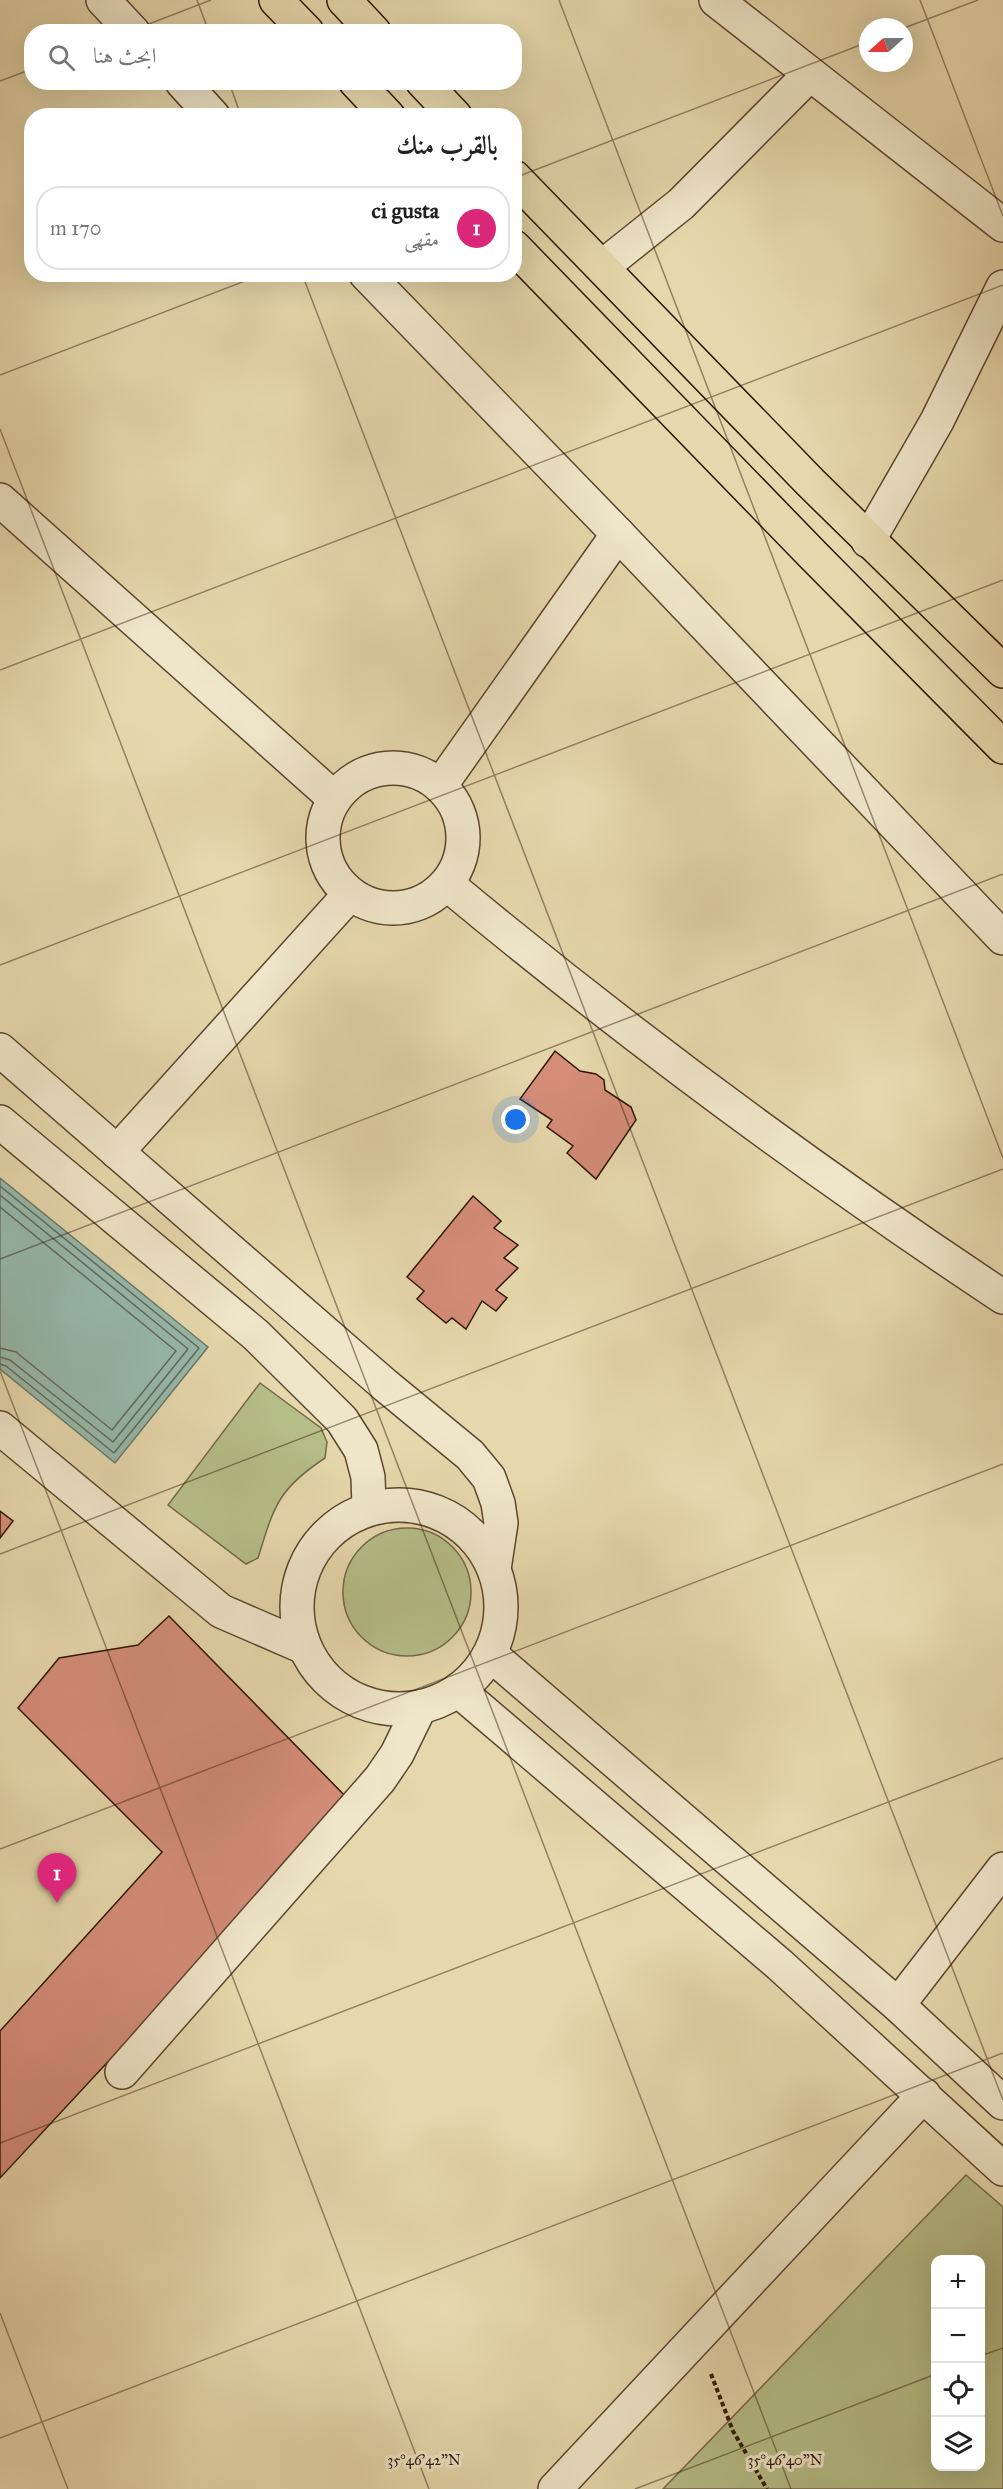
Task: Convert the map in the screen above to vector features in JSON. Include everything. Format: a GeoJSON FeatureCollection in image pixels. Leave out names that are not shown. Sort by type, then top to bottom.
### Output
{"type":"FeatureCollection","features":[{"type":"Feature","properties":{"kind":"main road"},"geometry":{"type":"LineString","coordinates":[[276,0],[299,24]]}},
{"type":"Feature","properties":{"kind":"main road"},"geometry":{"type":"LineString","coordinates":[[344,0],[366,24]]}},
{"type":"Feature","properties":{"kind":"main road"},"geometry":{"type":"LineString","coordinates":[[364,90],[380,108]]}},
{"type":"Feature","properties":{"kind":"main road"},"geometry":{"type":"LineString","coordinates":[[431,90],[447,108]]}},
{"type":"Feature","properties":{"kind":"main road"},"geometry":{"type":"LineString","coordinates":[[522,185],[868,541],[1003,671]]}},
{"type":"Feature","properties":{"kind":"main road"},"geometry":{"type":"LineString","coordinates":[[522,255],[1003,747]]}},
{"type":"Feature","properties":{"kind":"street"},"geometry":{"type":"LineString","coordinates":[[103,0],[126,24]]}},
{"type":"Feature","properties":{"kind":"street"},"geometry":{"type":"LineString","coordinates":[[716,0],[1003,225]]}},
{"type":"Feature","properties":{"kind":"street"},"geometry":{"type":"LineString","coordinates":[[602,267],[681,204],[810,74]]}},
{"type":"Feature","properties":{"kind":"street"},"geometry":{"type":"LineString","coordinates":[[189,90],[206,108]]}},
{"type":"Feature","properties":{"kind":"street"},"geometry":{"type":"LineString","coordinates":[[374,282],[618,534],[1003,938]]}},
{"type":"Feature","properties":{"kind":"street"},"geometry":{"type":"LineString","coordinates":[[868,541],[937,421],[1003,287]]}},
{"type":"Feature","properties":{"kind":"street"},"geometry":{"type":"LineString","coordinates":[[0,500],[334,798]]}},
{"type":"Feature","properties":{"kind":"street"},"geometry":{"type":"LineString","coordinates":[[440,786],[618,534]]}},
{"type":"Feature","properties":{"kind":"street"},"geometry":{"type":"LineString","coordinates":[[389,767],[414,771],[440,786],[456,806],[463,836],[460,860],[447,884],[432,897],[413,906],[388,909],[365,903],[350,894],[333,876],[324,853],[324,821],[334,798],[351,781],[373,770],[389,767]]}},
{"type":"Feature","properties":{"kind":"street"},"geometry":{"type":"LineString","coordinates":[[447,884],[538,960],[722,1102],[888,1221],[1003,1297]]}},
{"type":"Feature","properties":{"kind":"street"},"geometry":{"type":"LineString","coordinates":[[117,1152],[350,894]]}},
{"type":"Feature","properties":{"kind":"street"},"geometry":{"type":"LineString","coordinates":[[0,1050],[385,1385],[470,1455],[489,1478],[498,1503],[500,1532],[494,1569],[501,1607],[497,1635],[490,1654],[478,1672],[458,1690],[420,1707],[369,1706],[352,1698],[323,1676],[304,1647],[298,1627],[297,1591],[305,1564],[325,1535],[369,1508],[403,1504],[423,1507],[456,1521],[475,1539],[494,1569]]}},
{"type":"Feature","properties":{"kind":"street"},"geometry":{"type":"LineString","coordinates":[[0,1122],[256,1335],[342,1420],[361,1450],[368,1477],[369,1508]]}},
{"type":"Feature","properties":{"kind":"street"},"geometry":{"type":"LineString","coordinates":[[0,1428],[221,1611],[254,1628],[304,1647]]}},
{"type":"Feature","properties":{"kind":"street"},"geometry":{"type":"LineString","coordinates":[[490,1654],[898,2006],[1003,2103]]}},
{"type":"Feature","properties":{"kind":"street"},"geometry":{"type":"LineString","coordinates":[[458,1690],[780,1965],[1003,2169]]}},
{"type":"Feature","properties":{"kind":"street"},"geometry":{"type":"LineString","coordinates":[[122,2072],[380,1779],[397,1754],[420,1707]]}},
{"type":"Feature","properties":{"kind":"street"},"geometry":{"type":"LineString","coordinates":[[898,2006],[1003,1869]]}},
{"type":"Feature","properties":{"kind":"street"},"geometry":{"type":"LineString","coordinates":[[555,2489],[924,2095]]}},
{"type":"Feature","properties":{"kind":"path"},"geometry":{"type":"LineString","coordinates":[[697,2337],[734,2432],[767,2489]]}},
{"type":"Feature","properties":{"kind":"green space"},"geometry":{"type":"Polygon","coordinates":[[[260,1383],[321,1428],[327,1442],[325,1458],[297,1479],[287,1490],[274,1512],[258,1558],[246,1564],[168,1505],[260,1383]]]}},
{"type":"Feature","properties":{"kind":"green space"},"geometry":{"type":"Polygon","coordinates":[[[407,1528],[432,1533],[452,1547],[466,1567],[471,1592],[466,1617],[452,1637],[432,1651],[407,1656],[382,1651],[362,1637],[348,1617],[343,1592],[348,1567],[362,1547],[382,1533],[407,1528]]]}},
{"type":"Feature","properties":{"kind":"green space"},"geometry":{"type":"Polygon","coordinates":[[[966,2175],[1003,2207],[1003,2489],[663,2489],[966,2175]]]}},
{"type":"Feature","properties":{"kind":"water"},"geometry":{"type":"Polygon","coordinates":[[[0,1178],[208,1347],[115,1463],[0,1369],[0,1178]]]}},
{"type":"Feature","properties":{"kind":"building"},"geometry":{"type":"Polygon","coordinates":[[[555,1051],[580,1071],[596,1074],[604,1080],[605,1090],[631,1107],[636,1120],[596,1179],[567,1153],[573,1146],[547,1127],[552,1120],[520,1099],[555,1051]]]}},
{"type":"Feature","properties":{"kind":"building"},"geometry":{"type":"Polygon","coordinates":[[[473,1196],[501,1221],[494,1228],[518,1245],[504,1258],[518,1268],[496,1290],[507,1298],[496,1311],[482,1301],[466,1329],[452,1318],[446,1323],[417,1299],[424,1291],[407,1277],[473,1196]]]}},
{"type":"Feature","properties":{"kind":"building"},"geometry":{"type":"Polygon","coordinates":[[[0,1511],[13,1521],[0,1538],[0,1511]]]}},
{"type":"Feature","properties":{"kind":"building"},"geometry":{"type":"Polygon","coordinates":[[[169,1616],[350,1801],[0,2178],[0,2031],[162,1852],[18,1708],[59,1658],[138,1645],[169,1616]]]}},
{"type":"Feature","properties":{"kind":"place","name":"ci gusta"},"geometry":{"type":"Point","coordinates":[57,1903]}}]}
